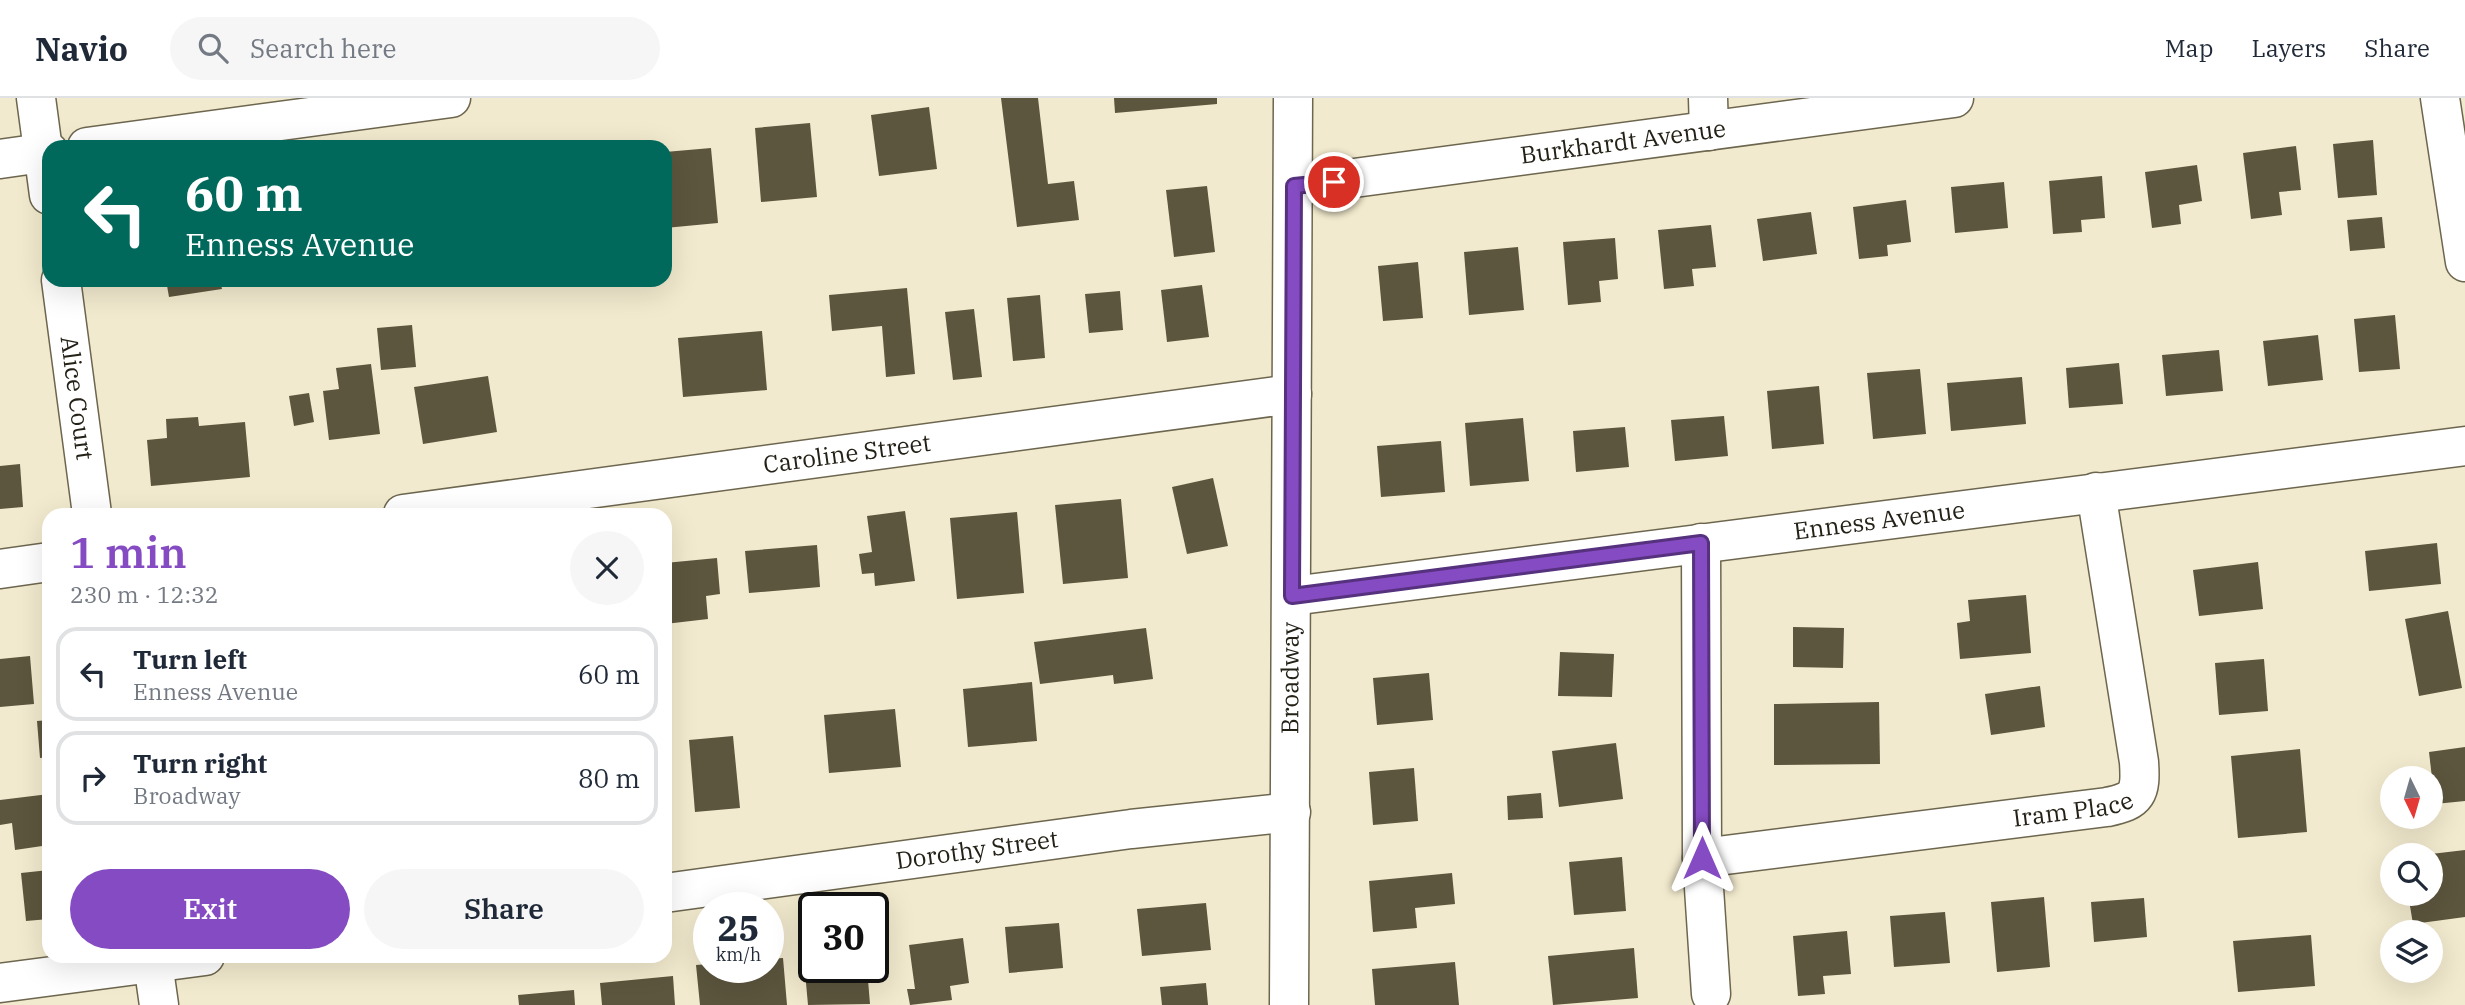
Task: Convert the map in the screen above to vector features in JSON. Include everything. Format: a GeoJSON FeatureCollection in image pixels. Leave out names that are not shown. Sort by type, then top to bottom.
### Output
{"type":"FeatureCollection","features":[{"type":"Feature","properties":{"kind":"street"},"geometry":{"type":"LineString","coordinates":[[36,98],[44,140]]}},
{"type":"Feature","properties":{"kind":"street"},"geometry":{"type":"LineString","coordinates":[[139,140],[451,98]]}},
{"type":"Feature","properties":{"kind":"street","name":"Broadway"},"geometry":{"type":"LineString","coordinates":[[1289,1005],[1293,98]]}},
{"type":"Feature","properties":{"kind":"street","name":"Burkhardt Avenue"},"geometry":{"type":"LineString","coordinates":[[1294,186],[1708,114],[1954,98]]}},
{"type":"Feature","properties":{"kind":"street"},"geometry":{"type":"LineString","coordinates":[[2440,98],[2465,262]]}},
{"type":"Feature","properties":{"kind":"street"},"geometry":{"type":"LineString","coordinates":[[0,159],[42,154]]}},
{"type":"Feature","properties":{"kind":"street","name":"Alice Court"},"geometry":{"type":"LineString","coordinates":[[62,287],[91,508]]}},
{"type":"Feature","properties":{"kind":"street","name":"Caroline Street"},"geometry":{"type":"LineString","coordinates":[[447,508],[1292,394]]}},
{"type":"Feature","properties":{"kind":"street","name":"Enness Avenue"},"geometry":{"type":"LineString","coordinates":[[1292,596],[2465,446]]}},
{"type":"Feature","properties":{"kind":"street","name":"Iram Place"},"geometry":{"type":"LineString","coordinates":[[1702,858],[2107,807],[2127,803],[2137,794],[2140,782],[2139,762],[2096,492]]}},
{"type":"Feature","properties":{"kind":"street"},"geometry":{"type":"LineString","coordinates":[[1701,543],[1702,858],[1711,994]]}},
{"type":"Feature","properties":{"kind":"street"},"geometry":{"type":"LineString","coordinates":[[0,569],[42,563]]}},
{"type":"Feature","properties":{"kind":"street","name":"Dorothy Street"},"geometry":{"type":"LineString","coordinates":[[672,892],[1131,829],[1291,812]]}},
{"type":"Feature","properties":{"kind":"street"},"geometry":{"type":"LineString","coordinates":[[0,983],[128,963]]}},
{"type":"Feature","properties":{"kind":"street"},"geometry":{"type":"LineString","coordinates":[[154,963],[159,1005]]}},
{"type":"Feature","properties":{"kind":"building"},"geometry":{"type":"Polygon","coordinates":[[[1001,98],[1038,98],[1048,184],[1074,181],[1079,220],[1017,227],[1001,98]]]}},
{"type":"Feature","properties":{"kind":"building"},"geometry":{"type":"Polygon","coordinates":[[[1114,98],[1217,98],[1217,104],[1115,113],[1114,98]]]}},
{"type":"Feature","properties":{"kind":"building"},"geometry":{"type":"Polygon","coordinates":[[[929,107],[937,169],[879,176],[871,115],[929,107]]]}},
{"type":"Feature","properties":{"kind":"building"},"geometry":{"type":"Polygon","coordinates":[[[810,123],[817,197],[761,202],[755,128],[810,123]]]}},
{"type":"Feature","properties":{"kind":"building"},"geometry":{"type":"Polygon","coordinates":[[[2373,140],[2377,195],[2338,198],[2333,144],[2373,140]]]}},
{"type":"Feature","properties":{"kind":"building"},"geometry":{"type":"Polygon","coordinates":[[[2296,146],[2301,190],[2279,192],[2282,215],[2251,219],[2243,153],[2296,146]]]}},
{"type":"Feature","properties":{"kind":"building"},"geometry":{"type":"Polygon","coordinates":[[[711,148],[718,223],[672,227],[672,151],[711,148]]]}},
{"type":"Feature","properties":{"kind":"building"},"geometry":{"type":"Polygon","coordinates":[[[2197,165],[2202,201],[2179,205],[2181,224],[2152,228],[2145,172],[2197,165]]]}},
{"type":"Feature","properties":{"kind":"building"},"geometry":{"type":"Polygon","coordinates":[[[2102,176],[2105,218],[2081,220],[2082,232],[2053,234],[2049,181],[2102,176]]]}},
{"type":"Feature","properties":{"kind":"building"},"geometry":{"type":"Polygon","coordinates":[[[2004,182],[2008,228],[1955,233],[1951,187],[2004,182]]]}},
{"type":"Feature","properties":{"kind":"building"},"geometry":{"type":"Polygon","coordinates":[[[1207,186],[1215,252],[1174,257],[1166,190],[1207,186]]]}},
{"type":"Feature","properties":{"kind":"building"},"geometry":{"type":"Polygon","coordinates":[[[1906,200],[1911,242],[1887,245],[1888,256],[1859,259],[1853,207],[1906,200]]]}},
{"type":"Feature","properties":{"kind":"building"},"geometry":{"type":"Polygon","coordinates":[[[1811,212],[1817,254],[1763,261],[1757,219],[1811,212]]]}},
{"type":"Feature","properties":{"kind":"building"},"geometry":{"type":"Polygon","coordinates":[[[2382,217],[2385,248],[2350,251],[2347,220],[2382,217]]]}},
{"type":"Feature","properties":{"kind":"building"},"geometry":{"type":"Polygon","coordinates":[[[1711,225],[1716,267],[1692,269],[1694,286],[1664,289],[1658,230],[1711,225]]]}},
{"type":"Feature","properties":{"kind":"building"},"geometry":{"type":"Polygon","coordinates":[[[1615,238],[1618,279],[1599,281],[1601,302],[1568,305],[1563,242],[1615,238]]]}},
{"type":"Feature","properties":{"kind":"building"},"geometry":{"type":"Polygon","coordinates":[[[1518,247],[1524,310],[1469,315],[1464,252],[1518,247]]]}},
{"type":"Feature","properties":{"kind":"building"},"geometry":{"type":"Polygon","coordinates":[[[1418,262],[1423,318],[1383,321],[1378,266],[1418,262]]]}},
{"type":"Feature","properties":{"kind":"building"},"geometry":{"type":"Polygon","coordinates":[[[1202,285],[1209,337],[1167,342],[1161,290],[1202,285]]]}},
{"type":"Feature","properties":{"kind":"building"},"geometry":{"type":"Polygon","coordinates":[[[167,287],[222,289],[169,297],[167,287]]]}},
{"type":"Feature","properties":{"kind":"building"},"geometry":{"type":"Polygon","coordinates":[[[907,288],[915,374],[886,377],[882,326],[832,331],[829,295],[907,288]]]}},
{"type":"Feature","properties":{"kind":"building"},"geometry":{"type":"Polygon","coordinates":[[[1120,291],[1123,330],[1089,333],[1085,294],[1120,291]]]}},
{"type":"Feature","properties":{"kind":"building"},"geometry":{"type":"Polygon","coordinates":[[[1040,295],[1045,358],[1013,361],[1007,298],[1040,295]]]}},
{"type":"Feature","properties":{"kind":"building"},"geometry":{"type":"Polygon","coordinates":[[[974,309],[982,377],[953,380],[945,312],[974,309]]]}},
{"type":"Feature","properties":{"kind":"building"},"geometry":{"type":"Polygon","coordinates":[[[2395,315],[2400,369],[2359,372],[2354,319],[2395,315]]]}},
{"type":"Feature","properties":{"kind":"building"},"geometry":{"type":"Polygon","coordinates":[[[412,325],[416,367],[381,370],[377,328],[412,325]]]}},
{"type":"Feature","properties":{"kind":"building"},"geometry":{"type":"Polygon","coordinates":[[[762,331],[767,390],[683,397],[678,338],[762,331]]]}},
{"type":"Feature","properties":{"kind":"building"},"geometry":{"type":"Polygon","coordinates":[[[2318,335],[2323,380],[2268,386],[2263,341],[2318,335]]]}},
{"type":"Feature","properties":{"kind":"building"},"geometry":{"type":"Polygon","coordinates":[[[2219,350],[2223,391],[2166,396],[2162,355],[2219,350]]]}},
{"type":"Feature","properties":{"kind":"building"},"geometry":{"type":"Polygon","coordinates":[[[2119,363],[2123,404],[2069,408],[2066,368],[2119,363]]]}},
{"type":"Feature","properties":{"kind":"building"},"geometry":{"type":"Polygon","coordinates":[[[371,364],[380,434],[329,440],[323,391],[339,389],[336,368],[371,364]]]}},
{"type":"Feature","properties":{"kind":"building"},"geometry":{"type":"Polygon","coordinates":[[[1920,369],[1926,434],[1873,439],[1867,373],[1920,369]]]}},
{"type":"Feature","properties":{"kind":"building"},"geometry":{"type":"Polygon","coordinates":[[[488,376],[497,432],[423,444],[414,387],[488,376]]]}},
{"type":"Feature","properties":{"kind":"building"},"geometry":{"type":"Polygon","coordinates":[[[2022,377],[2026,424],[1951,431],[1947,383],[2022,377]]]}},
{"type":"Feature","properties":{"kind":"building"},"geometry":{"type":"Polygon","coordinates":[[[1819,386],[1824,444],[1772,449],[1767,391],[1819,386]]]}},
{"type":"Feature","properties":{"kind":"building"},"geometry":{"type":"Polygon","coordinates":[[[309,393],[314,422],[294,426],[289,396],[309,393]]]}},
{"type":"Feature","properties":{"kind":"building"},"geometry":{"type":"Polygon","coordinates":[[[1724,416],[1728,456],[1675,461],[1671,420],[1724,416]]]}},
{"type":"Feature","properties":{"kind":"building"},"geometry":{"type":"Polygon","coordinates":[[[198,417],[199,426],[245,422],[250,477],[151,486],[147,440],[167,438],[166,419],[198,417]]]}},
{"type":"Feature","properties":{"kind":"building"},"geometry":{"type":"Polygon","coordinates":[[[1523,418],[1529,481],[1470,486],[1465,423],[1523,418]]]}},
{"type":"Feature","properties":{"kind":"building"},"geometry":{"type":"Polygon","coordinates":[[[1625,427],[1629,467],[1576,472],[1573,431],[1625,427]]]}},
{"type":"Feature","properties":{"kind":"building"},"geometry":{"type":"Polygon","coordinates":[[[1441,441],[1445,492],[1381,497],[1377,446],[1441,441]]]}},
{"type":"Feature","properties":{"kind":"building"},"geometry":{"type":"Polygon","coordinates":[[[20,464],[23,507],[0,509],[0,466],[20,464]]]}},
{"type":"Feature","properties":{"kind":"building"},"geometry":{"type":"Polygon","coordinates":[[[1213,478],[1228,546],[1187,554],[1172,487],[1213,478]]]}},
{"type":"Feature","properties":{"kind":"building"},"geometry":{"type":"Polygon","coordinates":[[[1121,499],[1128,578],[1063,584],[1055,505],[1121,499]]]}},
{"type":"Feature","properties":{"kind":"building"},"geometry":{"type":"Polygon","coordinates":[[[905,511],[915,581],[875,586],[874,573],[862,574],[859,554],[872,552],[867,516],[905,511]]]}},
{"type":"Feature","properties":{"kind":"building"},"geometry":{"type":"Polygon","coordinates":[[[1017,512],[1024,593],[957,599],[950,518],[1017,512]]]}},
{"type":"Feature","properties":{"kind":"building"},"geometry":{"type":"Polygon","coordinates":[[[2437,543],[2441,584],[2369,591],[2365,551],[2437,543]]]}},
{"type":"Feature","properties":{"kind":"building"},"geometry":{"type":"Polygon","coordinates":[[[817,545],[820,587],[749,593],[745,551],[817,545]]]}},
{"type":"Feature","properties":{"kind":"building"},"geometry":{"type":"Polygon","coordinates":[[[717,558],[720,594],[706,596],[708,619],[672,623],[672,562],[717,558]]]}},
{"type":"Feature","properties":{"kind":"building"},"geometry":{"type":"Polygon","coordinates":[[[2258,562],[2263,609],[2199,616],[2193,570],[2258,562]]]}},
{"type":"Feature","properties":{"kind":"building"},"geometry":{"type":"Polygon","coordinates":[[[2026,595],[2031,653],[1960,659],[1957,623],[1970,621],[1968,600],[2026,595]]]}},
{"type":"Feature","properties":{"kind":"building"},"geometry":{"type":"Polygon","coordinates":[[[2448,611],[2462,688],[2419,696],[2405,619],[2448,611]]]}},
{"type":"Feature","properties":{"kind":"building"},"geometry":{"type":"Polygon","coordinates":[[[1793,627],[1844,628],[1843,668],[1793,667],[1793,627]]]}},
{"type":"Feature","properties":{"kind":"building"},"geometry":{"type":"Polygon","coordinates":[[[1146,628],[1153,679],[1114,684],[1113,675],[1040,684],[1034,642],[1146,628]]]}},
{"type":"Feature","properties":{"kind":"building"},"geometry":{"type":"Polygon","coordinates":[[[1560,652],[1614,654],[1612,697],[1558,696],[1560,652]]]}},
{"type":"Feature","properties":{"kind":"building"},"geometry":{"type":"Polygon","coordinates":[[[30,656],[34,704],[0,707],[0,659],[30,656]]]}},
{"type":"Feature","properties":{"kind":"building"},"geometry":{"type":"Polygon","coordinates":[[[2264,659],[2268,711],[2219,715],[2215,663],[2264,659]]]}},
{"type":"Feature","properties":{"kind":"building"},"geometry":{"type":"Polygon","coordinates":[[[1429,673],[1433,720],[1377,725],[1373,678],[1429,673]]]}},
{"type":"Feature","properties":{"kind":"building"},"geometry":{"type":"Polygon","coordinates":[[[1032,682],[1037,741],[968,747],[963,689],[1032,682]]]}},
{"type":"Feature","properties":{"kind":"building"},"geometry":{"type":"Polygon","coordinates":[[[2040,686],[2045,727],[1991,735],[1985,694],[2040,686]]]}},
{"type":"Feature","properties":{"kind":"building"},"geometry":{"type":"Polygon","coordinates":[[[1879,702],[1880,764],[1774,765],[1774,704],[1879,702]]]}},
{"type":"Feature","properties":{"kind":"building"},"geometry":{"type":"Polygon","coordinates":[[[895,709],[901,767],[829,773],[824,715],[895,709]]]}},
{"type":"Feature","properties":{"kind":"building"},"geometry":{"type":"Polygon","coordinates":[[[37,721],[42,721],[40,758],[37,721]]]}},
{"type":"Feature","properties":{"kind":"building"},"geometry":{"type":"Polygon","coordinates":[[[733,736],[740,808],[695,812],[689,740],[733,736]]]}},
{"type":"Feature","properties":{"kind":"building"},"geometry":{"type":"Polygon","coordinates":[[[1616,743],[1623,799],[1559,807],[1552,751],[1616,743]]]}},
{"type":"Feature","properties":{"kind":"building"},"geometry":{"type":"Polygon","coordinates":[[[2465,747],[2465,801],[2443,803],[2443,766],[2431,766],[2429,752],[2465,747]]]}},
{"type":"Feature","properties":{"kind":"building"},"geometry":{"type":"Polygon","coordinates":[[[2300,749],[2307,832],[2238,838],[2231,756],[2300,749]]]}},
{"type":"Feature","properties":{"kind":"building"},"geometry":{"type":"Polygon","coordinates":[[[1414,768],[1418,821],[1373,825],[1369,772],[1414,768]]]}},
{"type":"Feature","properties":{"kind":"building"},"geometry":{"type":"Polygon","coordinates":[[[1541,793],[1543,818],[1508,820],[1507,796],[1541,793]]]}},
{"type":"Feature","properties":{"kind":"building"},"geometry":{"type":"Polygon","coordinates":[[[42,795],[42,846],[15,850],[12,823],[0,825],[0,800],[42,795]]]}},
{"type":"Feature","properties":{"kind":"building"},"geometry":{"type":"Polygon","coordinates":[[[2465,850],[2465,917],[2412,920],[2410,906],[2443,906],[2443,853],[2465,850]]]}},
{"type":"Feature","properties":{"kind":"building"},"geometry":{"type":"Polygon","coordinates":[[[1622,857],[1626,911],[1574,915],[1569,862],[1622,857]]]}},
{"type":"Feature","properties":{"kind":"building"},"geometry":{"type":"Polygon","coordinates":[[[42,871],[42,920],[26,921],[21,873],[42,871]]]}},
{"type":"Feature","properties":{"kind":"building"},"geometry":{"type":"Polygon","coordinates":[[[1452,873],[1455,904],[1415,908],[1417,928],[1373,932],[1369,881],[1452,873]]]}},
{"type":"Feature","properties":{"kind":"building"},"geometry":{"type":"Polygon","coordinates":[[[2044,897],[2050,967],[1997,972],[1991,902],[2044,897]]]}},
{"type":"Feature","properties":{"kind":"building"},"geometry":{"type":"Polygon","coordinates":[[[2144,898],[2147,937],[2094,942],[2091,902],[2144,898]]]}},
{"type":"Feature","properties":{"kind":"building"},"geometry":{"type":"Polygon","coordinates":[[[1206,903],[1211,950],[1142,956],[1137,909],[1206,903]]]}},
{"type":"Feature","properties":{"kind":"building"},"geometry":{"type":"Polygon","coordinates":[[[1945,912],[1950,963],[1894,967],[1890,916],[1945,912]]]}},
{"type":"Feature","properties":{"kind":"building"},"geometry":{"type":"Polygon","coordinates":[[[1059,923],[1063,968],[1009,973],[1005,927],[1059,923]]]}},
{"type":"Feature","properties":{"kind":"building"},"geometry":{"type":"Polygon","coordinates":[[[1847,931],[1851,974],[1823,976],[1825,994],[1798,996],[1793,936],[1847,931]]]}},
{"type":"Feature","properties":{"kind":"building"},"geometry":{"type":"Polygon","coordinates":[[[2311,935],[2315,986],[2238,992],[2233,941],[2311,935]]]}},
{"type":"Feature","properties":{"kind":"building"},"geometry":{"type":"Polygon","coordinates":[[[963,938],[969,983],[950,986],[952,1000],[910,1005],[907,989],[915,989],[909,945],[963,938]]]}},
{"type":"Feature","properties":{"kind":"building"},"geometry":{"type":"Polygon","coordinates":[[[1634,948],[1638,998],[1553,1005],[1548,956],[1634,948]]]}},
{"type":"Feature","properties":{"kind":"building"},"geometry":{"type":"Polygon","coordinates":[[[1455,962],[1459,1005],[1375,1005],[1372,969],[1455,962]]]}},
{"type":"Feature","properties":{"kind":"building"},"geometry":{"type":"Polygon","coordinates":[[[784,970],[787,1005],[700,1005],[698,983],[784,983],[784,970]]]}},
{"type":"Feature","properties":{"kind":"building"},"geometry":{"type":"Polygon","coordinates":[[[673,976],[675,1005],[602,1005],[600,983],[673,976]]]}},
{"type":"Feature","properties":{"kind":"building"},"geometry":{"type":"Polygon","coordinates":[[[806,983],[868,983],[870,1004],[808,1005],[806,983]]]}},
{"type":"Feature","properties":{"kind":"building"},"geometry":{"type":"Polygon","coordinates":[[[1206,983],[1208,1005],[1162,1005],[1160,987],[1206,983]]]}},
{"type":"Feature","properties":{"kind":"building"},"geometry":{"type":"Polygon","coordinates":[[[574,990],[575,1005],[519,1005],[518,995],[574,990]]]}},
{"type":"Feature","properties":{"kind":"route"},"geometry":{"type":"LineString","coordinates":[[1334,182],[1294,186],[1292,596],[1701,543],[1702,858]]}}]}
